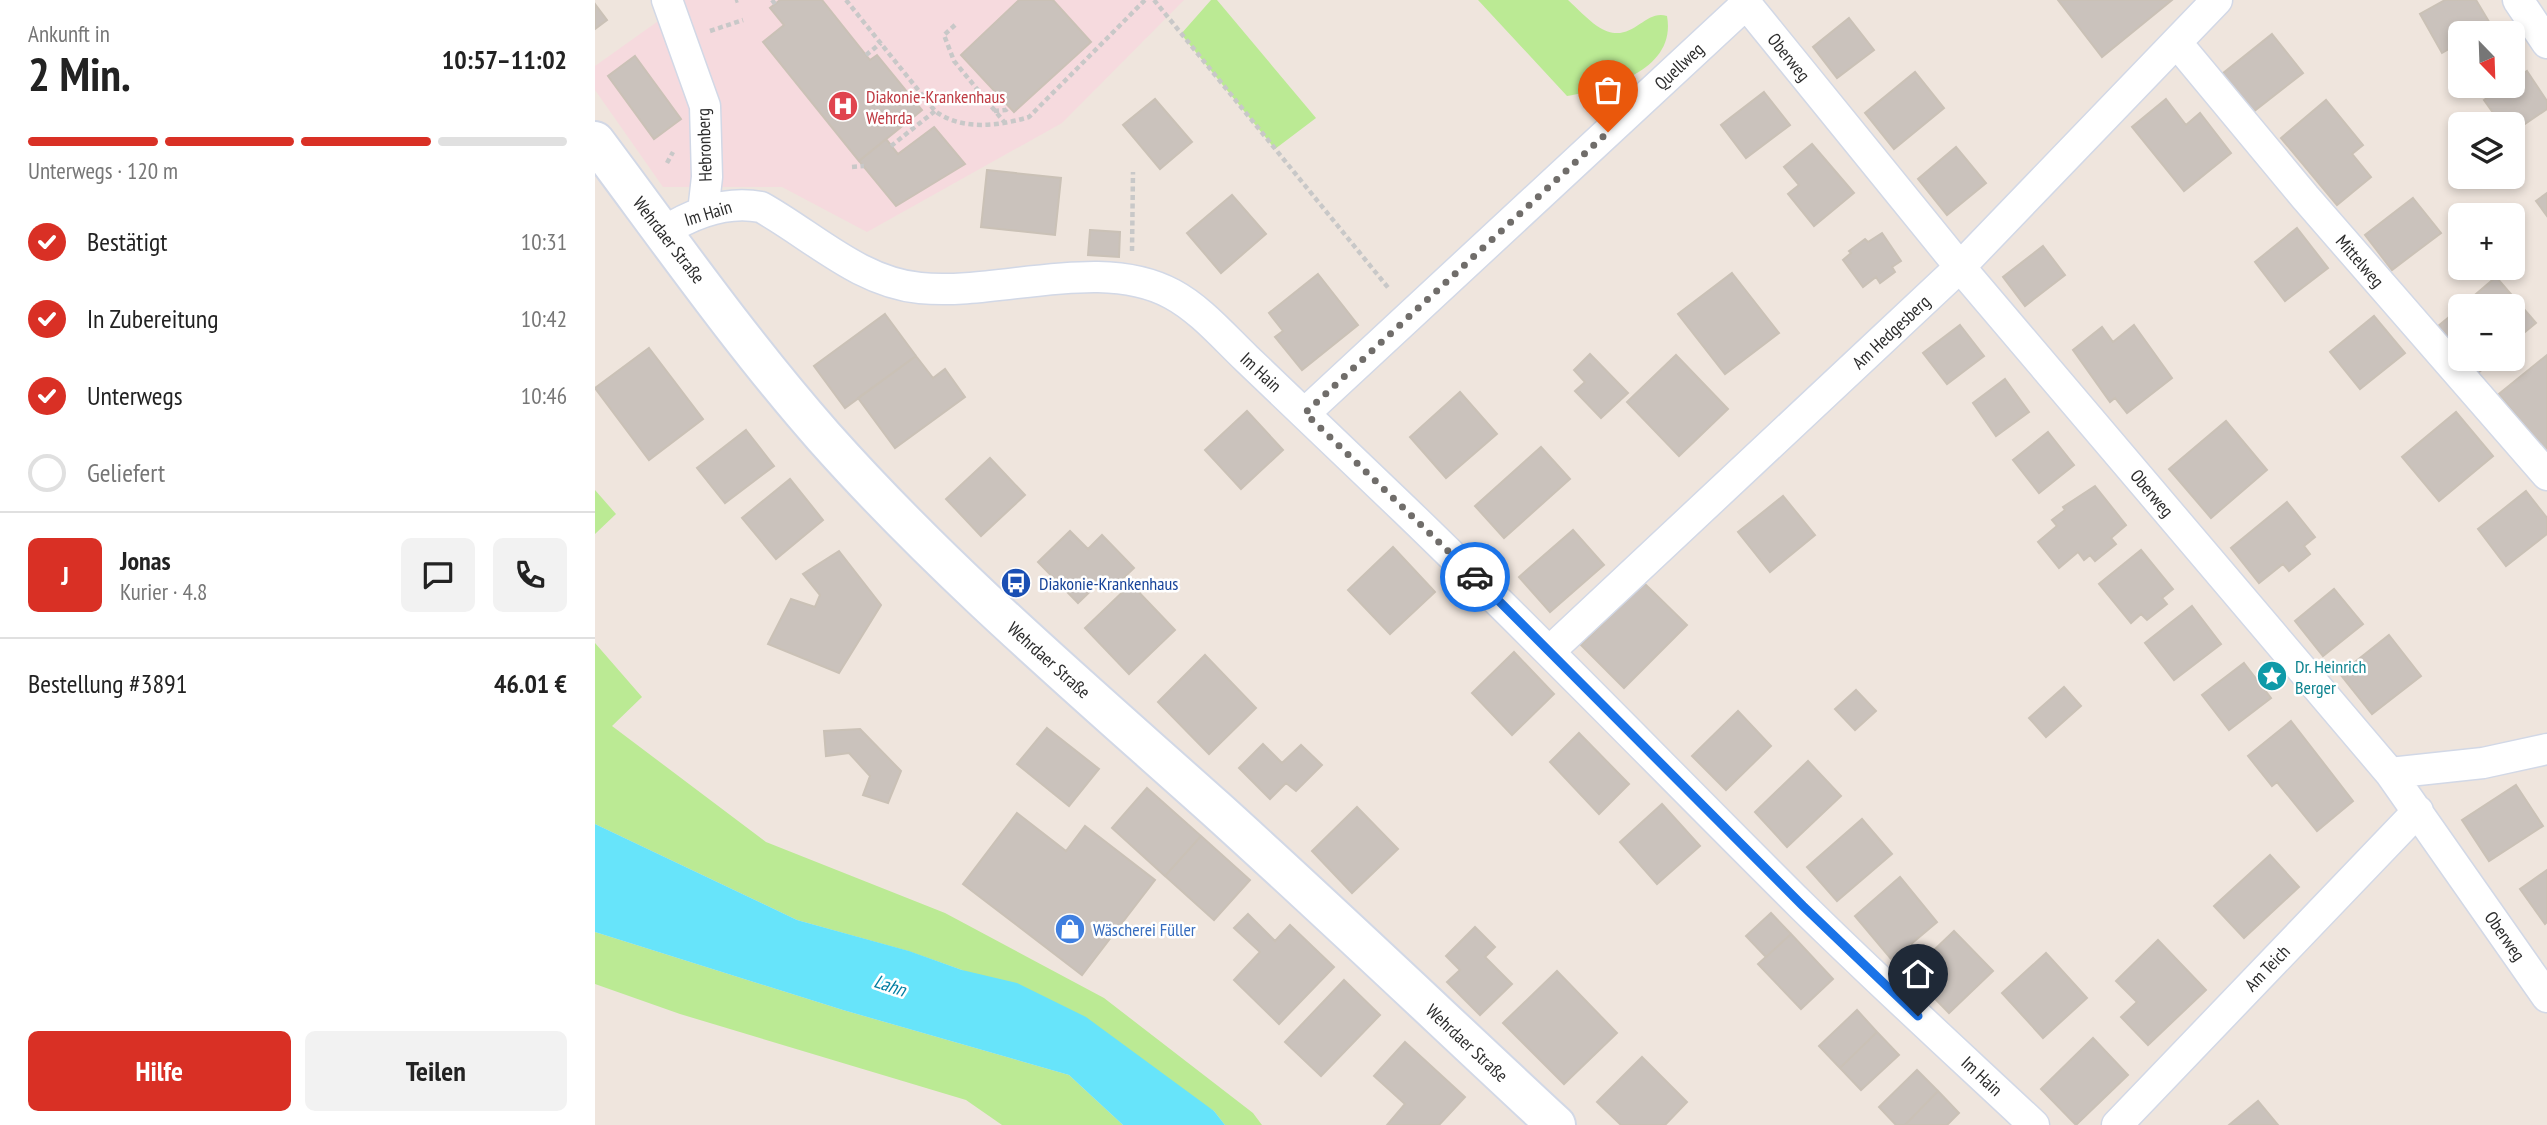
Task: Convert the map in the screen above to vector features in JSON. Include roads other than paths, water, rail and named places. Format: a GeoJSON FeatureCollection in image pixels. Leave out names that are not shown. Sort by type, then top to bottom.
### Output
{"type":"FeatureCollection","features":[{"type":"Feature","properties":{"kind":"main road","name":"Wehrdaer Straße"},"geometry":{"type":"LineString","coordinates":[[596,143],[823,435],[905,522],[1002,618],[1223,816],[1556,1125]]}},
{"type":"Feature","properties":{"kind":"street","name":"Hebronberg"},"geometry":{"type":"LineString","coordinates":[[667,0],[705,106],[707,177],[703,212]]}},
{"type":"Feature","properties":{"kind":"street","name":"Am Hedgesberg"},"geometry":{"type":"LineString","coordinates":[[1551,650],[1960,267],[2217,0]]}},
{"type":"Feature","properties":{"kind":"street"},"geometry":{"type":"LineString","coordinates":[[2518,0],[2547,43]]}},
{"type":"Feature","properties":{"kind":"street","name":"Oberweg"},"geometry":{"type":"LineString","coordinates":[[1744,2],[1960,267],[2390,773],[2547,997]]}},
{"type":"Feature","properties":{"kind":"street","name":"Quellweg"},"geometry":{"type":"LineString","coordinates":[[1305,413],[1744,2]]}},
{"type":"Feature","properties":{"kind":"street","name":"Mittelweg"},"geometry":{"type":"LineString","coordinates":[[2177,43],[2305,197],[2547,475]]}},
{"type":"Feature","properties":{"kind":"street","name":"Im Hain"},"geometry":{"type":"LineString","coordinates":[[663,232],[703,212],[730,204],[761,207],[853,266],[892,283],[920,288],[964,289],[1102,277],[1132,280],[1170,292],[1195,310],[1305,413],[1551,650],[1803,906],[2034,1125]]}},
{"type":"Feature","properties":{"kind":"street"},"geometry":{"type":"LineString","coordinates":[[2390,773],[2483,763],[2547,749]]}},
{"type":"Feature","properties":{"kind":"street","name":"Am Teich"},"geometry":{"type":"LineString","coordinates":[[2117,1125],[2418,811]]}},
{"type":"Feature","properties":{"kind":"water","name":"Lahn"},"geometry":{"type":"Polygon","coordinates":[[[595,824],[797,920],[909,951],[962,970],[1017,983],[1086,1017],[1214,1111],[1225,1125],[1123,1125],[1069,1075],[843,1010],[595,932],[595,824]]]}},
{"type":"Feature","properties":{"kind":"place","name":"Diakonie-Krankenhaus Wehrda"},"geometry":{"type":"Point","coordinates":[843,106]}},
{"type":"Feature","properties":{"kind":"place","name":"Diakonie-Krankenhaus"},"geometry":{"type":"Point","coordinates":[1016,583]}},
{"type":"Feature","properties":{"kind":"place","name":"Dr. Heinrich Berger"},"geometry":{"type":"Point","coordinates":[2272,676]}},
{"type":"Feature","properties":{"kind":"place","name":"Wäscherei Füller"},"geometry":{"type":"Point","coordinates":[1070,929]}}]}
